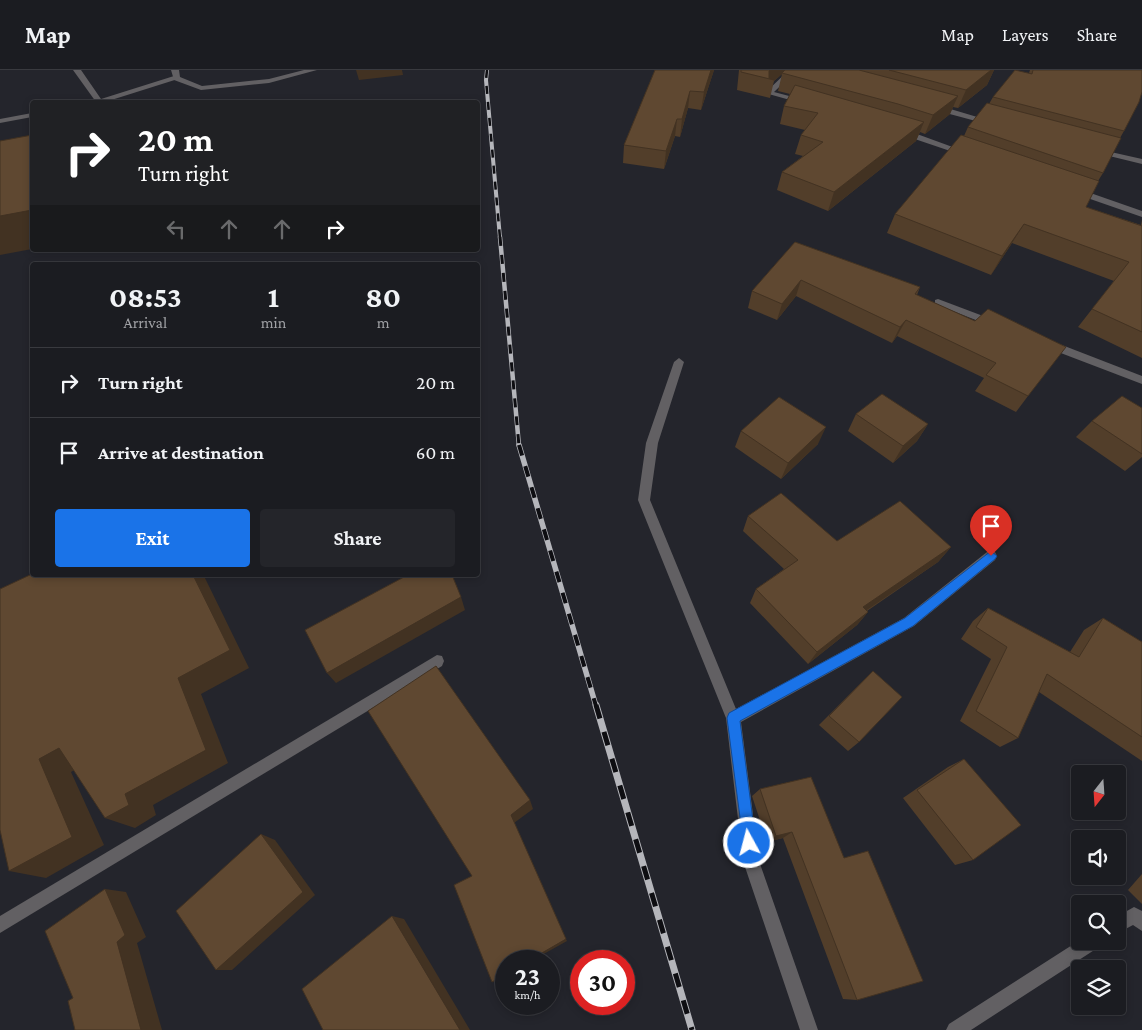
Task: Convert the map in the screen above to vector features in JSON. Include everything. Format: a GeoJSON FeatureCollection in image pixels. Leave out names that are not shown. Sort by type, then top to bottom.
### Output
{"type":"FeatureCollection","features":[{"type":"Feature","properties":{"kind":"street"},"geometry":{"type":"LineString","coordinates":[[77,70],[98,100]]}},
{"type":"Feature","properties":{"kind":"street"},"geometry":{"type":"LineString","coordinates":[[104,100],[176,74],[201,88],[269,81],[313,70]]}},
{"type":"Feature","properties":{"kind":"street"},"geometry":{"type":"LineString","coordinates":[[793,70],[769,93],[814,106]]}},
{"type":"Feature","properties":{"kind":"street"},"geometry":{"type":"LineString","coordinates":[[923,104],[999,125]]}},
{"type":"Feature","properties":{"kind":"street"},"geometry":{"type":"LineString","coordinates":[[0,120],[30,115]]}},
{"type":"Feature","properties":{"kind":"street"},"geometry":{"type":"LineString","coordinates":[[896,129],[972,155]]}},
{"type":"Feature","properties":{"kind":"street"},"geometry":{"type":"LineString","coordinates":[[1086,148],[1142,162]]}},
{"type":"Feature","properties":{"kind":"street"},"geometry":{"type":"LineString","coordinates":[[1066,188],[1142,214]]}},
{"type":"Feature","properties":{"kind":"street"},"geometry":{"type":"LineString","coordinates":[[938,302],[1002,327]]}},
{"type":"Feature","properties":{"kind":"street"},"geometry":{"type":"LineString","coordinates":[[1040,341],[1142,380]]}},
{"type":"Feature","properties":{"kind":"street"},"geometry":{"type":"LineString","coordinates":[[679,362],[652,443],[644,500],[733,718],[751,861],[809,1030]]}},
{"type":"Feature","properties":{"kind":"street"},"geometry":{"type":"LineString","coordinates":[[733,718],[909,622],[991,556]]}},
{"type":"Feature","properties":{"kind":"street"},"geometry":{"type":"LineString","coordinates":[[0,925],[437,661]]}},
{"type":"Feature","properties":{"kind":"street"},"geometry":{"type":"LineString","coordinates":[[1126,920],[1134,915],[1142,923]]}},
{"type":"Feature","properties":{"kind":"street"},"geometry":{"type":"LineString","coordinates":[[955,1030],[1078,950]]}},
{"type":"Feature","properties":{"kind":"building"},"geometry":{"type":"Polygon","coordinates":[[[655,70],[711,70],[704,92],[690,91],[682,119],[677,119],[666,151],[624,145],[655,70]]]}},
{"type":"Feature","properties":{"kind":"building"},"geometry":{"type":"Polygon","coordinates":[[[741,70],[770,70],[769,78],[774,80],[741,72],[741,70]]]}},
{"type":"Feature","properties":{"kind":"building"},"geometry":{"type":"Polygon","coordinates":[[[785,70],[859,70],[958,96],[933,115],[782,73],[785,70]]]}},
{"type":"Feature","properties":{"kind":"building"},"geometry":{"type":"Polygon","coordinates":[[[889,70],[991,70],[966,90],[889,70]]]}},
{"type":"Feature","properties":{"kind":"building"},"geometry":{"type":"Polygon","coordinates":[[[1015,70],[1032,74],[1033,70],[1142,70],[1142,92],[1124,131],[993,97],[1015,70]]]}},
{"type":"Feature","properties":{"kind":"building"},"geometry":{"type":"Polygon","coordinates":[[[795,85],[924,122],[834,192],[782,172],[823,142],[801,135],[818,113],[784,106],[795,85]]]}},
{"type":"Feature","properties":{"kind":"building"},"geometry":{"type":"Polygon","coordinates":[[[987,103],[1121,138],[1103,173],[968,127],[987,103]]]}},
{"type":"Feature","properties":{"kind":"building"},"geometry":{"type":"Polygon","coordinates":[[[30,135],[30,210],[0,216],[0,141],[30,135]]]}},
{"type":"Feature","properties":{"kind":"building"},"geometry":{"type":"Polygon","coordinates":[[[961,135],[1099,181],[1086,207],[1142,226],[1142,332],[1092,309],[1129,262],[1024,224],[1002,256],[895,214],[961,135]]]}},
{"type":"Feature","properties":{"kind":"building"},"geometry":{"type":"Polygon","coordinates":[[[795,242],[920,287],[915,294],[975,321],[988,309],[1066,347],[1028,396],[986,375],[996,363],[906,320],[900,327],[801,280],[782,304],[752,291],[795,242]]]}},
{"type":"Feature","properties":{"kind":"building"},"geometry":{"type":"Polygon","coordinates":[[[882,394],[928,424],[903,446],[856,414],[882,394]]]}},
{"type":"Feature","properties":{"kind":"building"},"geometry":{"type":"Polygon","coordinates":[[[1122,396],[1142,408],[1142,454],[1092,421],[1122,396]]]}},
{"type":"Feature","properties":{"kind":"building"},"geometry":{"type":"Polygon","coordinates":[[[779,397],[826,427],[788,463],[741,431],[779,397]]]}},
{"type":"Feature","properties":{"kind":"building"},"geometry":{"type":"Polygon","coordinates":[[[781,493],[837,541],[900,501],[951,547],[863,607],[868,612],[817,652],[756,589],[798,560],[748,516],[781,493]]]}},
{"type":"Feature","properties":{"kind":"building"},"geometry":{"type":"Polygon","coordinates":[[[30,575],[30,577],[194,577],[230,650],[178,678],[206,750],[125,794],[129,805],[105,818],[59,748],[39,759],[72,837],[9,871],[0,830],[0,589],[30,575]]]}},
{"type":"Feature","properties":{"kind":"building"},"geometry":{"type":"Polygon","coordinates":[[[404,577],[453,577],[461,597],[327,673],[305,630],[404,577]]]}},
{"type":"Feature","properties":{"kind":"building"},"geometry":{"type":"Polygon","coordinates":[[[988,608],[1079,657],[1103,618],[1142,642],[1142,737],[1047,674],[1018,738],[976,711],[1007,647],[976,627],[988,608]]]}},
{"type":"Feature","properties":{"kind":"building"},"geometry":{"type":"Polygon","coordinates":[[[436,666],[530,800],[511,815],[566,939],[547,950],[495,950],[495,980],[492,982],[454,885],[472,876],[368,711],[436,666]]]}},
{"type":"Feature","properties":{"kind":"building"},"geometry":{"type":"Polygon","coordinates":[[[873,671],[902,697],[859,742],[829,716],[873,671]]]}},
{"type":"Feature","properties":{"kind":"building"},"geometry":{"type":"Polygon","coordinates":[[[964,759],[1021,825],[973,860],[917,790],[964,759]]]}},
{"type":"Feature","properties":{"kind":"building"},"geometry":{"type":"Polygon","coordinates":[[[811,777],[844,858],[868,851],[923,981],[857,1000],[792,832],[776,836],[760,789],[811,777]]]}},
{"type":"Feature","properties":{"kind":"building"},"geometry":{"type":"Polygon","coordinates":[[[261,834],[303,892],[216,970],[176,911],[261,834]]]}},
{"type":"Feature","properties":{"kind":"building"},"geometry":{"type":"Polygon","coordinates":[[[105,889],[125,935],[117,942],[141,1030],[75,1030],[68,1001],[73,998],[45,931],[105,889]]]}},
{"type":"Feature","properties":{"kind":"building"},"geometry":{"type":"Polygon","coordinates":[[[392,916],[460,1030],[323,1030],[302,989],[392,916]]]}},
{"type":"Feature","properties":{"kind":"railway"},"geometry":{"type":"LineString","coordinates":[[487,70],[486,80],[500,238]]}},
{"type":"Feature","properties":{"kind":"railway"},"geometry":{"type":"LineString","coordinates":[[500,237],[519,446]]}},
{"type":"Feature","properties":{"kind":"railway"},"geometry":{"type":"LineString","coordinates":[[519,445],[596,706]]}},
{"type":"Feature","properties":{"kind":"railway"},"geometry":{"type":"LineString","coordinates":[[596,705],[692,1030]]}},
{"type":"Feature","properties":{"kind":"route"},"geometry":{"type":"LineString","coordinates":[[749,843],[733,718],[909,622],[991,556]]}}]}
